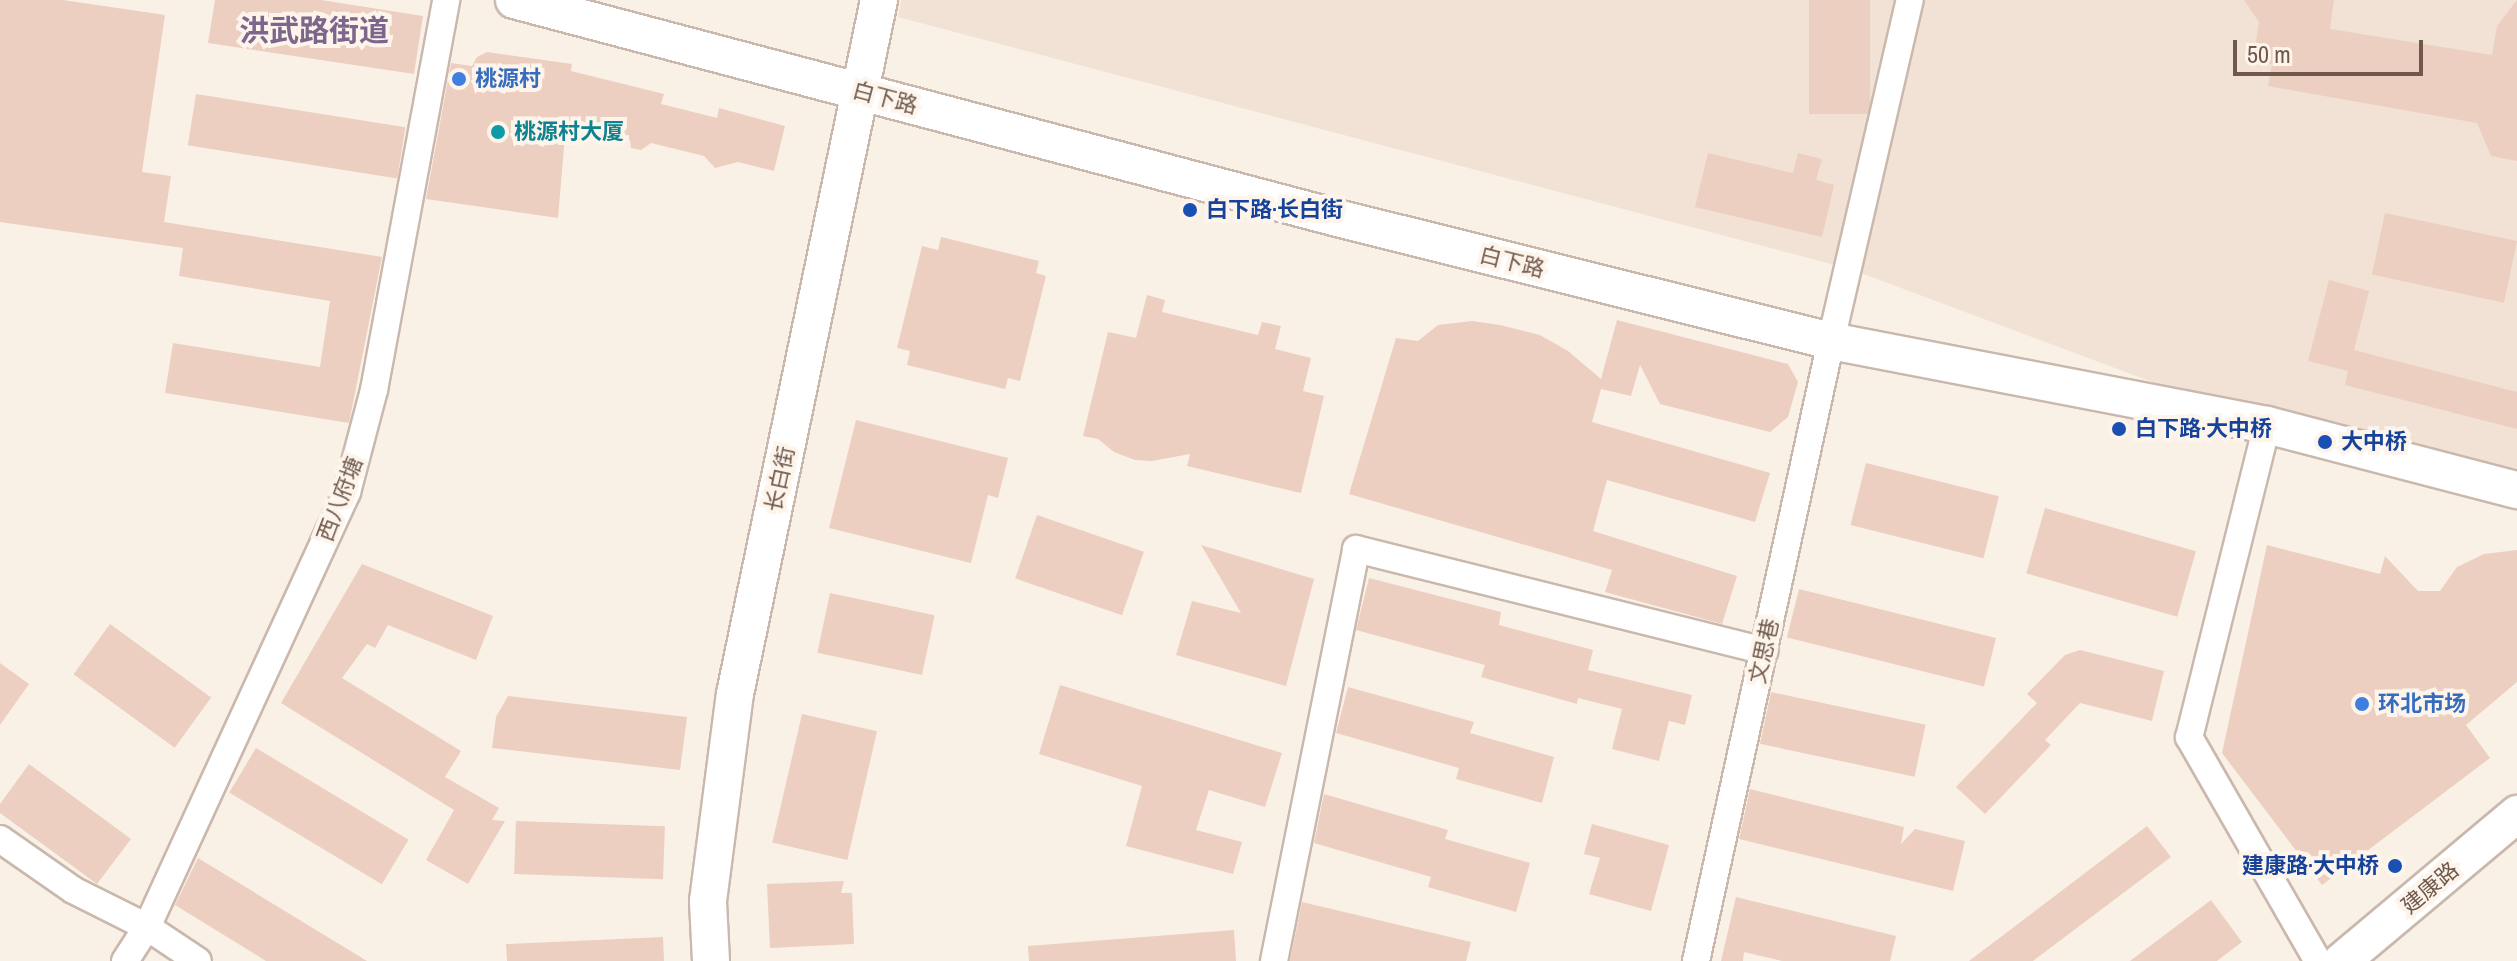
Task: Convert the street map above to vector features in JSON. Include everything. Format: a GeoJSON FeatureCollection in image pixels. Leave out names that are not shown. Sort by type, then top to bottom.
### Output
{"type":"FeatureCollection","features":[{"type":"Feature","properties":{"kind":"main road","name":"白下路"},"geometry":{"type":"LineString","coordinates":[[514,0],[1326,215],[1831,341],[2267,425],[2517,490]]}},
{"type":"Feature","properties":{"kind":"main road","name":"长白街"},"geometry":{"type":"LineString","coordinates":[[711,961],[708,901],[735,694],[879,0]]}},
{"type":"Feature","properties":{"kind":"main road","name":"建康路"},"geometry":{"type":"LineString","coordinates":[[2342,961],[2517,814]]}},
{"type":"Feature","properties":{"kind":"street","name":"西八府塘"},"geometry":{"type":"LineString","coordinates":[[125,961],[147,927],[347,492],[374,390],[446,0]]}},
{"type":"Feature","properties":{"kind":"street","name":"文思巷"},"geometry":{"type":"LineString","coordinates":[[1696,961],[1831,341],[1910,0]]}},
{"type":"Feature","properties":{"kind":"street"},"geometry":{"type":"LineString","coordinates":[[2267,425],[2189,737],[2318,961]]}},
{"type":"Feature","properties":{"kind":"street"},"geometry":{"type":"LineString","coordinates":[[1274,961],[1356,549],[1764,651]]}},
{"type":"Feature","properties":{"kind":"street"},"geometry":{"type":"LineString","coordinates":[[0,839],[73,890],[147,927],[198,961]]}},
{"type":"Feature","properties":{"kind":"shaded area"},"geometry":{"type":"Polygon","coordinates":[[[901,0],[2517,0],[2517,490],[2267,425],[1850,269],[898,17],[901,0]]]}},
{"type":"Feature","properties":{"kind":"building"},"geometry":{"type":"Polygon","coordinates":[[[0,0],[63,0],[165,15],[142,172],[171,176],[164,222],[382,257],[349,423],[165,393],[173,343],[320,367],[330,301],[179,276],[183,248],[0,222],[0,0]]]}},
{"type":"Feature","properties":{"kind":"building"},"geometry":{"type":"Polygon","coordinates":[[[215,0],[321,0],[423,16],[414,74],[208,43],[215,0]]]}},
{"type":"Feature","properties":{"kind":"building"},"geometry":{"type":"Polygon","coordinates":[[[1809,0],[1870,0],[1870,114],[1809,114],[1809,0]]]}},
{"type":"Feature","properties":{"kind":"building"},"geometry":{"type":"Polygon","coordinates":[[[2244,0],[2334,0],[2330,29],[2492,55],[2497,26],[2517,0],[2517,161],[2491,156],[2477,123],[2268,86],[2272,64],[2253,61],[2259,22],[2244,0]]]}},
{"type":"Feature","properties":{"kind":"building","name":"桃源村大厦"},"geometry":{"type":"Polygon","coordinates":[[[487,52],[572,64],[571,71],[664,94],[661,104],[717,118],[719,108],[785,126],[774,171],[738,162],[715,168],[704,156],[651,143],[641,150],[631,148],[630,140],[566,124],[558,218],[426,199],[451,63],[472,66],[477,57],[487,52]]]}},
{"type":"Feature","properties":{"kind":"building"},"geometry":{"type":"Polygon","coordinates":[[[196,94],[405,127],[397,179],[188,145],[196,94]]]}},
{"type":"Feature","properties":{"kind":"building"},"geometry":{"type":"Polygon","coordinates":[[[1708,153],[1793,173],[1798,153],[1822,159],[1816,180],[1834,185],[1822,237],[1695,207],[1708,153]]]}},
{"type":"Feature","properties":{"kind":"building"},"geometry":{"type":"Polygon","coordinates":[[[2385,213],[2517,241],[2504,303],[2372,275],[2385,213]]]}},
{"type":"Feature","properties":{"kind":"building"},"geometry":{"type":"Polygon","coordinates":[[[941,237],[1039,261],[1036,273],[1046,276],[1020,381],[1008,378],[1005,389],[907,365],[910,351],[897,348],[922,246],[938,250],[941,237]]]}},
{"type":"Feature","properties":{"kind":"building"},"geometry":{"type":"Polygon","coordinates":[[[2329,280],[2369,291],[2354,350],[2517,392],[2517,429],[2345,385],[2348,371],[2308,361],[2329,280]]]}},
{"type":"Feature","properties":{"kind":"building"},"geometry":{"type":"Polygon","coordinates":[[[1147,295],[1165,300],[1162,312],[1258,335],[1262,322],[1281,326],[1275,349],[1311,358],[1303,391],[1324,396],[1301,493],[1187,466],[1190,454],[1152,461],[1135,460],[1114,452],[1098,439],[1083,436],[1108,332],[1136,338],[1147,295]]]}},
{"type":"Feature","properties":{"kind":"building"},"geometry":{"type":"Polygon","coordinates":[[[1617,320],[1788,364],[1798,382],[1788,417],[1770,432],[1660,404],[1640,365],[1631,396],[1601,389],[1592,422],[1770,473],[1755,522],[1607,480],[1593,531],[1737,576],[1722,624],[1605,592],[1612,570],[1349,494],[1396,338],[1418,341],[1438,325],[1472,321],[1500,325],[1540,335],[1568,351],[1601,379],[1617,320]]]}},
{"type":"Feature","properties":{"kind":"building"},"geometry":{"type":"Polygon","coordinates":[[[856,420],[1008,458],[998,498],[988,495],[971,563],[829,528],[856,420]]]}},
{"type":"Feature","properties":{"kind":"building"},"geometry":{"type":"Polygon","coordinates":[[[1866,463],[1999,496],[1983,558],[1851,525],[1866,463]]]}},
{"type":"Feature","properties":{"kind":"building"},"geometry":{"type":"Polygon","coordinates":[[[2045,508],[2196,551],[2177,617],[2026,573],[2045,508]]]}},
{"type":"Feature","properties":{"kind":"building"},"geometry":{"type":"Polygon","coordinates":[[[1037,515],[1144,552],[1122,615],[1015,578],[1037,515]]]}},
{"type":"Feature","properties":{"kind":"building"},"geometry":{"type":"Polygon","coordinates":[[[1201,545],[1314,579],[1286,686],[1176,655],[1192,601],[1241,613],[1201,545]]]}},
{"type":"Feature","properties":{"kind":"building","name":"环北市场"},"geometry":{"type":"Polygon","coordinates":[[[2267,545],[2380,574],[2385,556],[2418,591],[2440,591],[2457,567],[2484,554],[2517,550],[2517,682],[2466,725],[2490,758],[2322,885],[2222,753],[2267,545]]]}},
{"type":"Feature","properties":{"kind":"building"},"geometry":{"type":"Polygon","coordinates":[[[362,564],[493,616],[476,660],[388,625],[375,648],[367,644],[342,678],[461,751],[445,777],[499,808],[492,820],[505,821],[468,884],[426,860],[454,810],[281,703],[362,564]]]}},
{"type":"Feature","properties":{"kind":"building"},"geometry":{"type":"Polygon","coordinates":[[[1369,578],[1501,612],[1499,625],[1593,650],[1588,670],[1692,695],[1685,725],[1669,721],[1659,761],[1612,749],[1622,709],[1578,698],[1577,704],[1481,677],[1485,665],[1356,630],[1369,578]]]}},
{"type":"Feature","properties":{"kind":"building"},"geometry":{"type":"Polygon","coordinates":[[[1799,589],[1996,638],[1984,687],[1787,638],[1799,589]]]}},
{"type":"Feature","properties":{"kind":"building"},"geometry":{"type":"Polygon","coordinates":[[[830,593],[935,615],[922,675],[817,653],[830,593]]]}},
{"type":"Feature","properties":{"kind":"building"},"geometry":{"type":"Polygon","coordinates":[[[110,624],[211,697],[175,748],[74,674],[110,624]]]}},
{"type":"Feature","properties":{"kind":"building"},"geometry":{"type":"Polygon","coordinates":[[[2080,650],[2164,671],[2152,721],[2080,703],[2045,740],[2051,745],[1985,814],[1956,787],[2037,703],[2027,694],[2065,655],[2080,650]]]}},
{"type":"Feature","properties":{"kind":"building"},"geometry":{"type":"Polygon","coordinates":[[[0,663],[29,684],[0,725],[0,663]]]}},
{"type":"Feature","properties":{"kind":"building"},"geometry":{"type":"Polygon","coordinates":[[[1060,685],[1282,753],[1265,807],[1209,790],[1196,830],[1242,842],[1233,874],[1126,846],[1142,786],[1039,754],[1060,685]]]}},
{"type":"Feature","properties":{"kind":"building"},"geometry":{"type":"Polygon","coordinates":[[[1348,687],[1474,722],[1470,733],[1554,757],[1542,803],[1456,779],[1459,768],[1336,733],[1348,687]]]}},
{"type":"Feature","properties":{"kind":"building"},"geometry":{"type":"Polygon","coordinates":[[[1771,692],[1926,725],[1915,777],[1760,744],[1771,692]]]}},
{"type":"Feature","properties":{"kind":"building"},"geometry":{"type":"Polygon","coordinates":[[[508,696],[687,717],[680,770],[492,748],[496,717],[508,696]]]}},
{"type":"Feature","properties":{"kind":"building"},"geometry":{"type":"Polygon","coordinates":[[[802,714],[877,731],[847,860],[772,843],[802,714]]]}},
{"type":"Feature","properties":{"kind":"building"},"geometry":{"type":"Polygon","coordinates":[[[256,748],[409,840],[382,884],[229,793],[256,748]]]}},
{"type":"Feature","properties":{"kind":"building"},"geometry":{"type":"Polygon","coordinates":[[[29,764],[131,839],[97,884],[0,813],[0,804],[29,764]]]}},
{"type":"Feature","properties":{"kind":"building"},"geometry":{"type":"Polygon","coordinates":[[[1750,789],[1904,827],[1901,844],[1915,829],[1965,841],[1953,891],[1739,839],[1750,789]]]}},
{"type":"Feature","properties":{"kind":"building"},"geometry":{"type":"Polygon","coordinates":[[[1324,794],[1448,830],[1445,839],[1530,863],[1516,912],[1428,887],[1431,877],[1314,843],[1324,794]]]}},
{"type":"Feature","properties":{"kind":"building"},"geometry":{"type":"Polygon","coordinates":[[[516,821],[665,826],[663,879],[514,874],[516,821]]]}},
{"type":"Feature","properties":{"kind":"building"},"geometry":{"type":"Polygon","coordinates":[[[1592,824],[1669,845],[1651,911],[1589,894],[1600,858],[1584,854],[1592,824]]]}},
{"type":"Feature","properties":{"kind":"building"},"geometry":{"type":"Polygon","coordinates":[[[2147,826],[2171,857],[2033,961],[1969,961],[2147,826]]]}},
{"type":"Feature","properties":{"kind":"building"},"geometry":{"type":"Polygon","coordinates":[[[198,858],[367,961],[266,961],[175,905],[198,858]]]}},
{"type":"Feature","properties":{"kind":"building"},"geometry":{"type":"Polygon","coordinates":[[[844,881],[841,893],[852,893],[854,944],[770,948],[767,884],[844,881]]]}},
{"type":"Feature","properties":{"kind":"building"},"geometry":{"type":"Polygon","coordinates":[[[1736,897],[1896,936],[1890,961],[1782,961],[1744,952],[1743,961],[1721,961],[1736,897]]]}},
{"type":"Feature","properties":{"kind":"building"},"geometry":{"type":"Polygon","coordinates":[[[2211,900],[2242,942],[2217,961],[2130,961],[2211,900]]]}},
{"type":"Feature","properties":{"kind":"building"},"geometry":{"type":"Polygon","coordinates":[[[1302,902],[1471,942],[1466,961],[1290,961],[1302,902]]]}},
{"type":"Feature","properties":{"kind":"building"},"geometry":{"type":"Polygon","coordinates":[[[1234,930],[1236,961],[1029,961],[1028,946],[1234,930]]]}},
{"type":"Feature","properties":{"kind":"building"},"geometry":{"type":"Polygon","coordinates":[[[663,937],[664,961],[507,961],[506,944],[663,937]]]}},
{"type":"Feature","properties":{"kind":"place","name":"桃源村"},"geometry":{"type":"Point","coordinates":[459,79]}},
{"type":"Feature","properties":{"kind":"place","name":"桃源村大厦"},"geometry":{"type":"Point","coordinates":[498,132]}},
{"type":"Feature","properties":{"kind":"place","name":"白下路·长白街"},"geometry":{"type":"Point","coordinates":[1190,210]}},
{"type":"Feature","properties":{"kind":"place","name":"白下路·大中桥"},"geometry":{"type":"Point","coordinates":[2119,429]}},
{"type":"Feature","properties":{"kind":"place","name":"大中桥"},"geometry":{"type":"Point","coordinates":[2325,442]}},
{"type":"Feature","properties":{"kind":"place","name":"环北市场"},"geometry":{"type":"Point","coordinates":[2362,704]}},
{"type":"Feature","properties":{"kind":"place","name":"建康路·大中桥"},"geometry":{"type":"Point","coordinates":[2395,866]}},
{"type":"Feature","properties":{"kind":"district","name":"洪武路街道"},"geometry":{"type":"Point","coordinates":[314,30]}}]}
